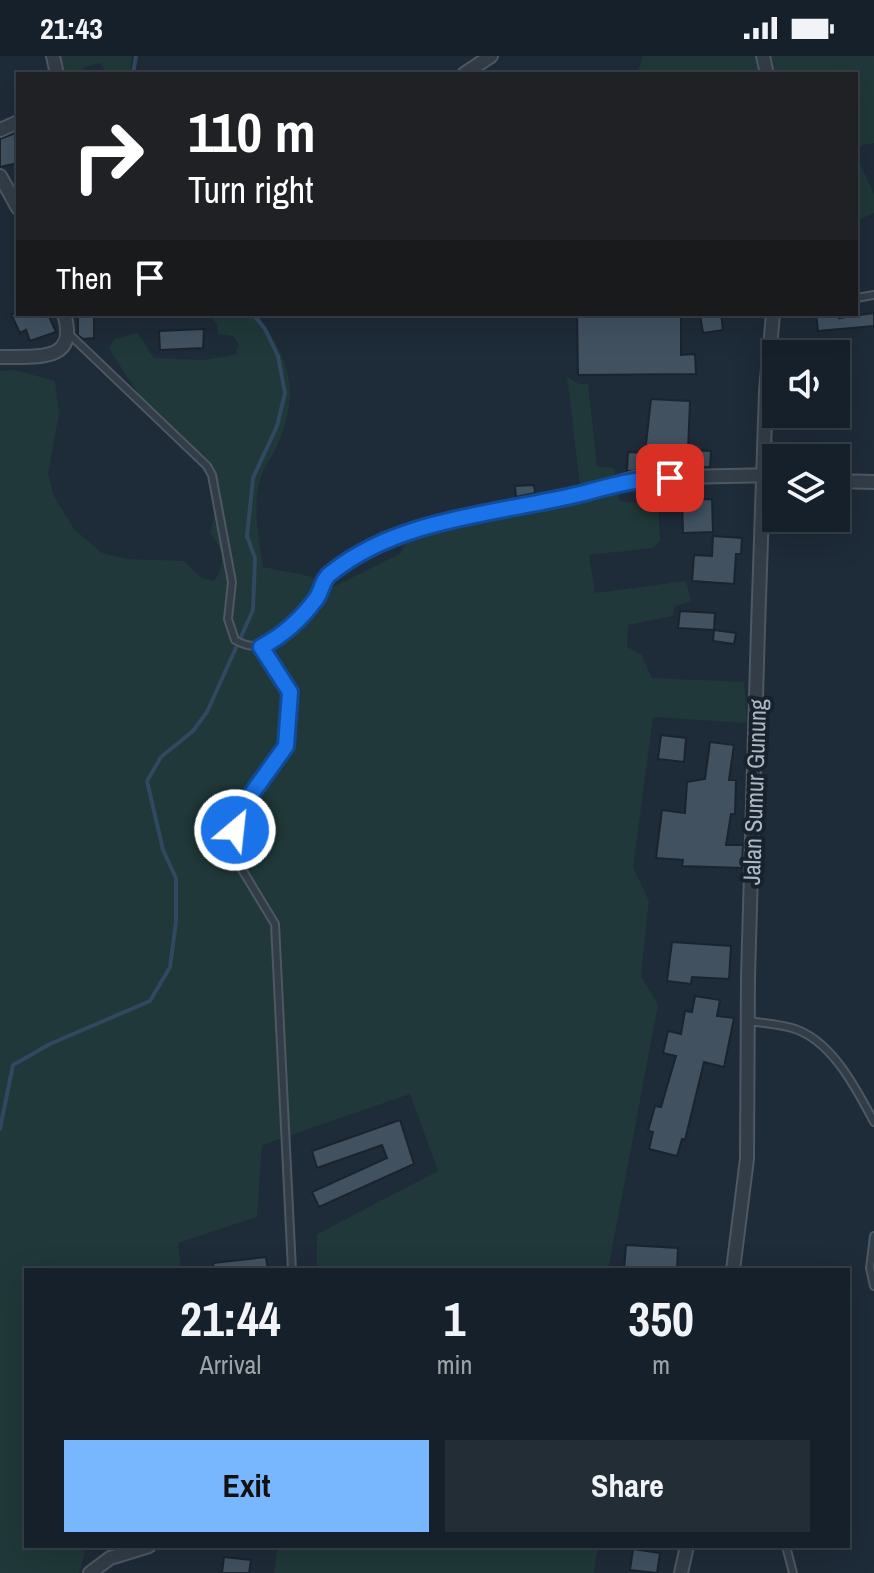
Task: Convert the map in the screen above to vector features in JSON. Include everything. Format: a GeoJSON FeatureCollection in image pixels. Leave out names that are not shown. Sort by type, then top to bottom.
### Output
{"type":"FeatureCollection","features":[{"type":"Feature","properties":{"kind":"street"},"geometry":{"type":"LineString","coordinates":[[467,72],[491,56]]}},
{"type":"Feature","properties":{"kind":"street"},"geometry":{"type":"LineString","coordinates":[[0,176],[16,204]]}},
{"type":"Feature","properties":{"kind":"street"},"geometry":{"type":"LineString","coordinates":[[2,357],[59,351],[67,344],[69,334],[64,316]]}},
{"type":"Feature","properties":{"kind":"street","name":"Jalan Sumur Gunung"},"geometry":{"type":"LineString","coordinates":[[771,444],[773,316]]}},
{"type":"Feature","properties":{"kind":"street"},"geometry":{"type":"LineString","coordinates":[[291,626],[315,600],[327,575],[385,539],[454,518],[581,493],[634,478],[762,475]]}},
{"type":"Feature","properties":{"kind":"street"},"geometry":{"type":"LineString","coordinates":[[850,481],[874,482]]}},
{"type":"Feature","properties":{"kind":"street","name":"Jalan Sumur Gunung"},"geometry":{"type":"LineString","coordinates":[[733,1268],[747,1159],[748,1021],[768,532]]}},
{"type":"Feature","properties":{"kind":"street"},"geometry":{"type":"LineString","coordinates":[[90,1573],[110,1558],[142,1548]]}},
{"type":"Feature","properties":{"kind":"street"},"geometry":{"type":"LineString","coordinates":[[681,1573],[687,1548]]}},
{"type":"Feature","properties":{"kind":"lane"},"geometry":{"type":"LineString","coordinates":[[69,334],[207,466],[212,475],[232,582],[228,619],[235,640],[247,647],[261,647],[291,626]]}},
{"type":"Feature","properties":{"kind":"lane"},"geometry":{"type":"LineString","coordinates":[[261,647],[290,692],[286,746],[240,810],[235,830],[235,858],[275,924],[292,1268]]}},
{"type":"Feature","properties":{"kind":"lane"},"geometry":{"type":"LineString","coordinates":[[748,1021],[793,1028],[814,1038],[857,1091],[874,1122]]}},
{"type":"Feature","properties":{"kind":"lane"},"geometry":{"type":"LineString","coordinates":[[874,1236],[870,1268],[874,1286]]}},
{"type":"Feature","properties":{"kind":"lane"},"geometry":{"type":"LineString","coordinates":[[787,1548],[793,1573]]}},
{"type":"Feature","properties":{"kind":"green space"},"geometry":{"type":"Polygon","coordinates":[[[57,56],[132,56],[130,72],[106,72],[100,63],[83,68],[83,72],[63,72],[57,56]]]}},
{"type":"Feature","properties":{"kind":"green space"},"geometry":{"type":"Polygon","coordinates":[[[643,56],[874,56],[874,143],[862,145],[858,152],[858,72],[638,72],[643,56]]]}},
{"type":"Feature","properties":{"kind":"green space"},"geometry":{"type":"Polygon","coordinates":[[[858,159],[874,194],[874,213],[858,220],[858,159]]]}},
{"type":"Feature","properties":{"kind":"green space"},"geometry":{"type":"Polygon","coordinates":[[[211,316],[258,316],[277,347],[288,377],[289,408],[277,446],[261,476],[258,491],[257,524],[263,567],[309,576],[333,587],[401,553],[406,542],[459,524],[582,502],[567,376],[579,384],[588,384],[597,466],[614,468],[620,501],[636,503],[641,493],[658,490],[660,541],[653,548],[589,555],[595,593],[686,581],[691,601],[674,607],[673,616],[628,625],[627,647],[641,654],[652,678],[744,682],[747,723],[653,717],[633,867],[649,901],[641,976],[658,1005],[608,1268],[317,1268],[317,1234],[438,1171],[410,1094],[262,1145],[257,1217],[178,1243],[181,1268],[24,1268],[24,1548],[85,1548],[79,1573],[0,1573],[0,371],[15,370],[55,381],[59,414],[48,474],[54,496],[74,529],[102,553],[126,559],[184,561],[202,578],[214,581],[221,568],[222,556],[210,533],[218,500],[206,468],[162,430],[109,349],[114,339],[138,333],[154,358],[203,360],[235,355],[239,345],[233,336],[218,334],[217,324],[211,316]]]}},
{"type":"Feature","properties":{"kind":"green space"},"geometry":{"type":"Polygon","coordinates":[[[278,1548],[598,1548],[594,1573],[274,1573],[278,1548]]]}},
{"type":"Feature","properties":{"kind":"building"},"geometry":{"type":"Polygon","coordinates":[[[16,133],[16,163],[0,167],[0,139],[16,133]]]}},
{"type":"Feature","properties":{"kind":"building"},"geometry":{"type":"Polygon","coordinates":[[[874,313],[874,326],[818,331],[816,316],[874,313]]]}},
{"type":"Feature","properties":{"kind":"building"},"geometry":{"type":"Polygon","coordinates":[[[11,314],[49,316],[56,332],[30,341],[26,330],[20,333],[11,314]]]}},
{"type":"Feature","properties":{"kind":"building"},"geometry":{"type":"Polygon","coordinates":[[[78,316],[94,316],[94,338],[83,339],[78,335],[78,316]]]}},
{"type":"Feature","properties":{"kind":"building"},"geometry":{"type":"Polygon","coordinates":[[[577,316],[681,316],[681,355],[695,354],[696,374],[578,375],[577,316]]]}},
{"type":"Feature","properties":{"kind":"building"},"geometry":{"type":"Polygon","coordinates":[[[700,316],[721,316],[723,330],[703,333],[700,316]]]}},
{"type":"Feature","properties":{"kind":"building"},"geometry":{"type":"Polygon","coordinates":[[[204,329],[203,348],[160,350],[159,331],[204,329]]]}},
{"type":"Feature","properties":{"kind":"building"},"geometry":{"type":"Polygon","coordinates":[[[651,399],[690,401],[688,450],[711,451],[710,467],[627,471],[628,452],[645,453],[651,399]]]}},
{"type":"Feature","properties":{"kind":"building"},"geometry":{"type":"Polygon","coordinates":[[[534,485],[535,493],[516,497],[515,486],[534,485]]]}},
{"type":"Feature","properties":{"kind":"building"},"geometry":{"type":"Polygon","coordinates":[[[712,499],[713,532],[683,533],[682,500],[712,499]]]}},
{"type":"Feature","properties":{"kind":"building"},"geometry":{"type":"Polygon","coordinates":[[[713,536],[742,538],[741,554],[736,554],[734,584],[692,581],[694,555],[712,556],[713,536]]]}},
{"type":"Feature","properties":{"kind":"building"},"geometry":{"type":"Polygon","coordinates":[[[680,611],[715,613],[714,630],[678,628],[680,611]]]}},
{"type":"Feature","properties":{"kind":"building"},"geometry":{"type":"Polygon","coordinates":[[[714,630],[736,633],[734,644],[713,641],[714,630]]]}},
{"type":"Feature","properties":{"kind":"building"},"geometry":{"type":"Polygon","coordinates":[[[661,735],[686,738],[684,762],[658,759],[661,735]]]}},
{"type":"Feature","properties":{"kind":"building"},"geometry":{"type":"Polygon","coordinates":[[[710,742],[734,745],[729,780],[736,780],[735,814],[731,814],[726,845],[743,845],[742,868],[682,866],[683,860],[656,858],[662,810],[685,813],[687,782],[705,779],[710,742]]]}},
{"type":"Feature","properties":{"kind":"building"},"geometry":{"type":"Polygon","coordinates":[[[672,942],[731,946],[729,979],[692,977],[691,984],[667,981],[672,942]]]}},
{"type":"Feature","properties":{"kind":"building"},"geometry":{"type":"Polygon","coordinates":[[[695,996],[720,1000],[717,1016],[734,1018],[724,1067],[704,1062],[685,1140],[682,1139],[677,1156],[649,1149],[653,1132],[648,1131],[655,1106],[661,1107],[676,1056],[663,1053],[668,1031],[681,1034],[685,1011],[692,1012],[695,996]]]}},
{"type":"Feature","properties":{"kind":"building"},"geometry":{"type":"Polygon","coordinates":[[[400,1120],[414,1164],[319,1207],[312,1192],[387,1158],[382,1145],[317,1168],[312,1151],[400,1120]]]}},
{"type":"Feature","properties":{"kind":"building"},"geometry":{"type":"Polygon","coordinates":[[[626,1245],[678,1248],[677,1268],[624,1268],[626,1245]]]}},
{"type":"Feature","properties":{"kind":"building"},"geometry":{"type":"Polygon","coordinates":[[[266,1257],[268,1268],[214,1268],[213,1263],[266,1257]]]}},
{"type":"Feature","properties":{"kind":"building"},"geometry":{"type":"Polygon","coordinates":[[[633,1549],[660,1553],[657,1573],[630,1570],[633,1549]]]}},
{"type":"Feature","properties":{"kind":"building"},"geometry":{"type":"Polygon","coordinates":[[[224,1557],[251,1560],[249,1573],[222,1573],[224,1557]]]}},
{"type":"Feature","properties":{"kind":"waterway"},"geometry":{"type":"LineString","coordinates":[[133,72],[136,56]]}},
{"type":"Feature","properties":{"kind":"waterway"},"geometry":{"type":"LineString","coordinates":[[0,1129],[13,1065],[50,1044],[150,1001],[170,967],[176,922],[176,878],[163,850],[147,781],[161,757],[193,731],[207,712],[253,610],[255,558],[247,536],[253,478],[277,426],[285,393],[278,356],[265,329],[255,316]]}},
{"type":"Feature","properties":{"kind":"route"},"geometry":{"type":"LineString","coordinates":[[235,830],[240,810],[286,746],[290,692],[261,647],[291,626],[315,600],[327,575],[385,539],[405,536],[454,518],[581,493],[634,478],[670,478]]}}]}
